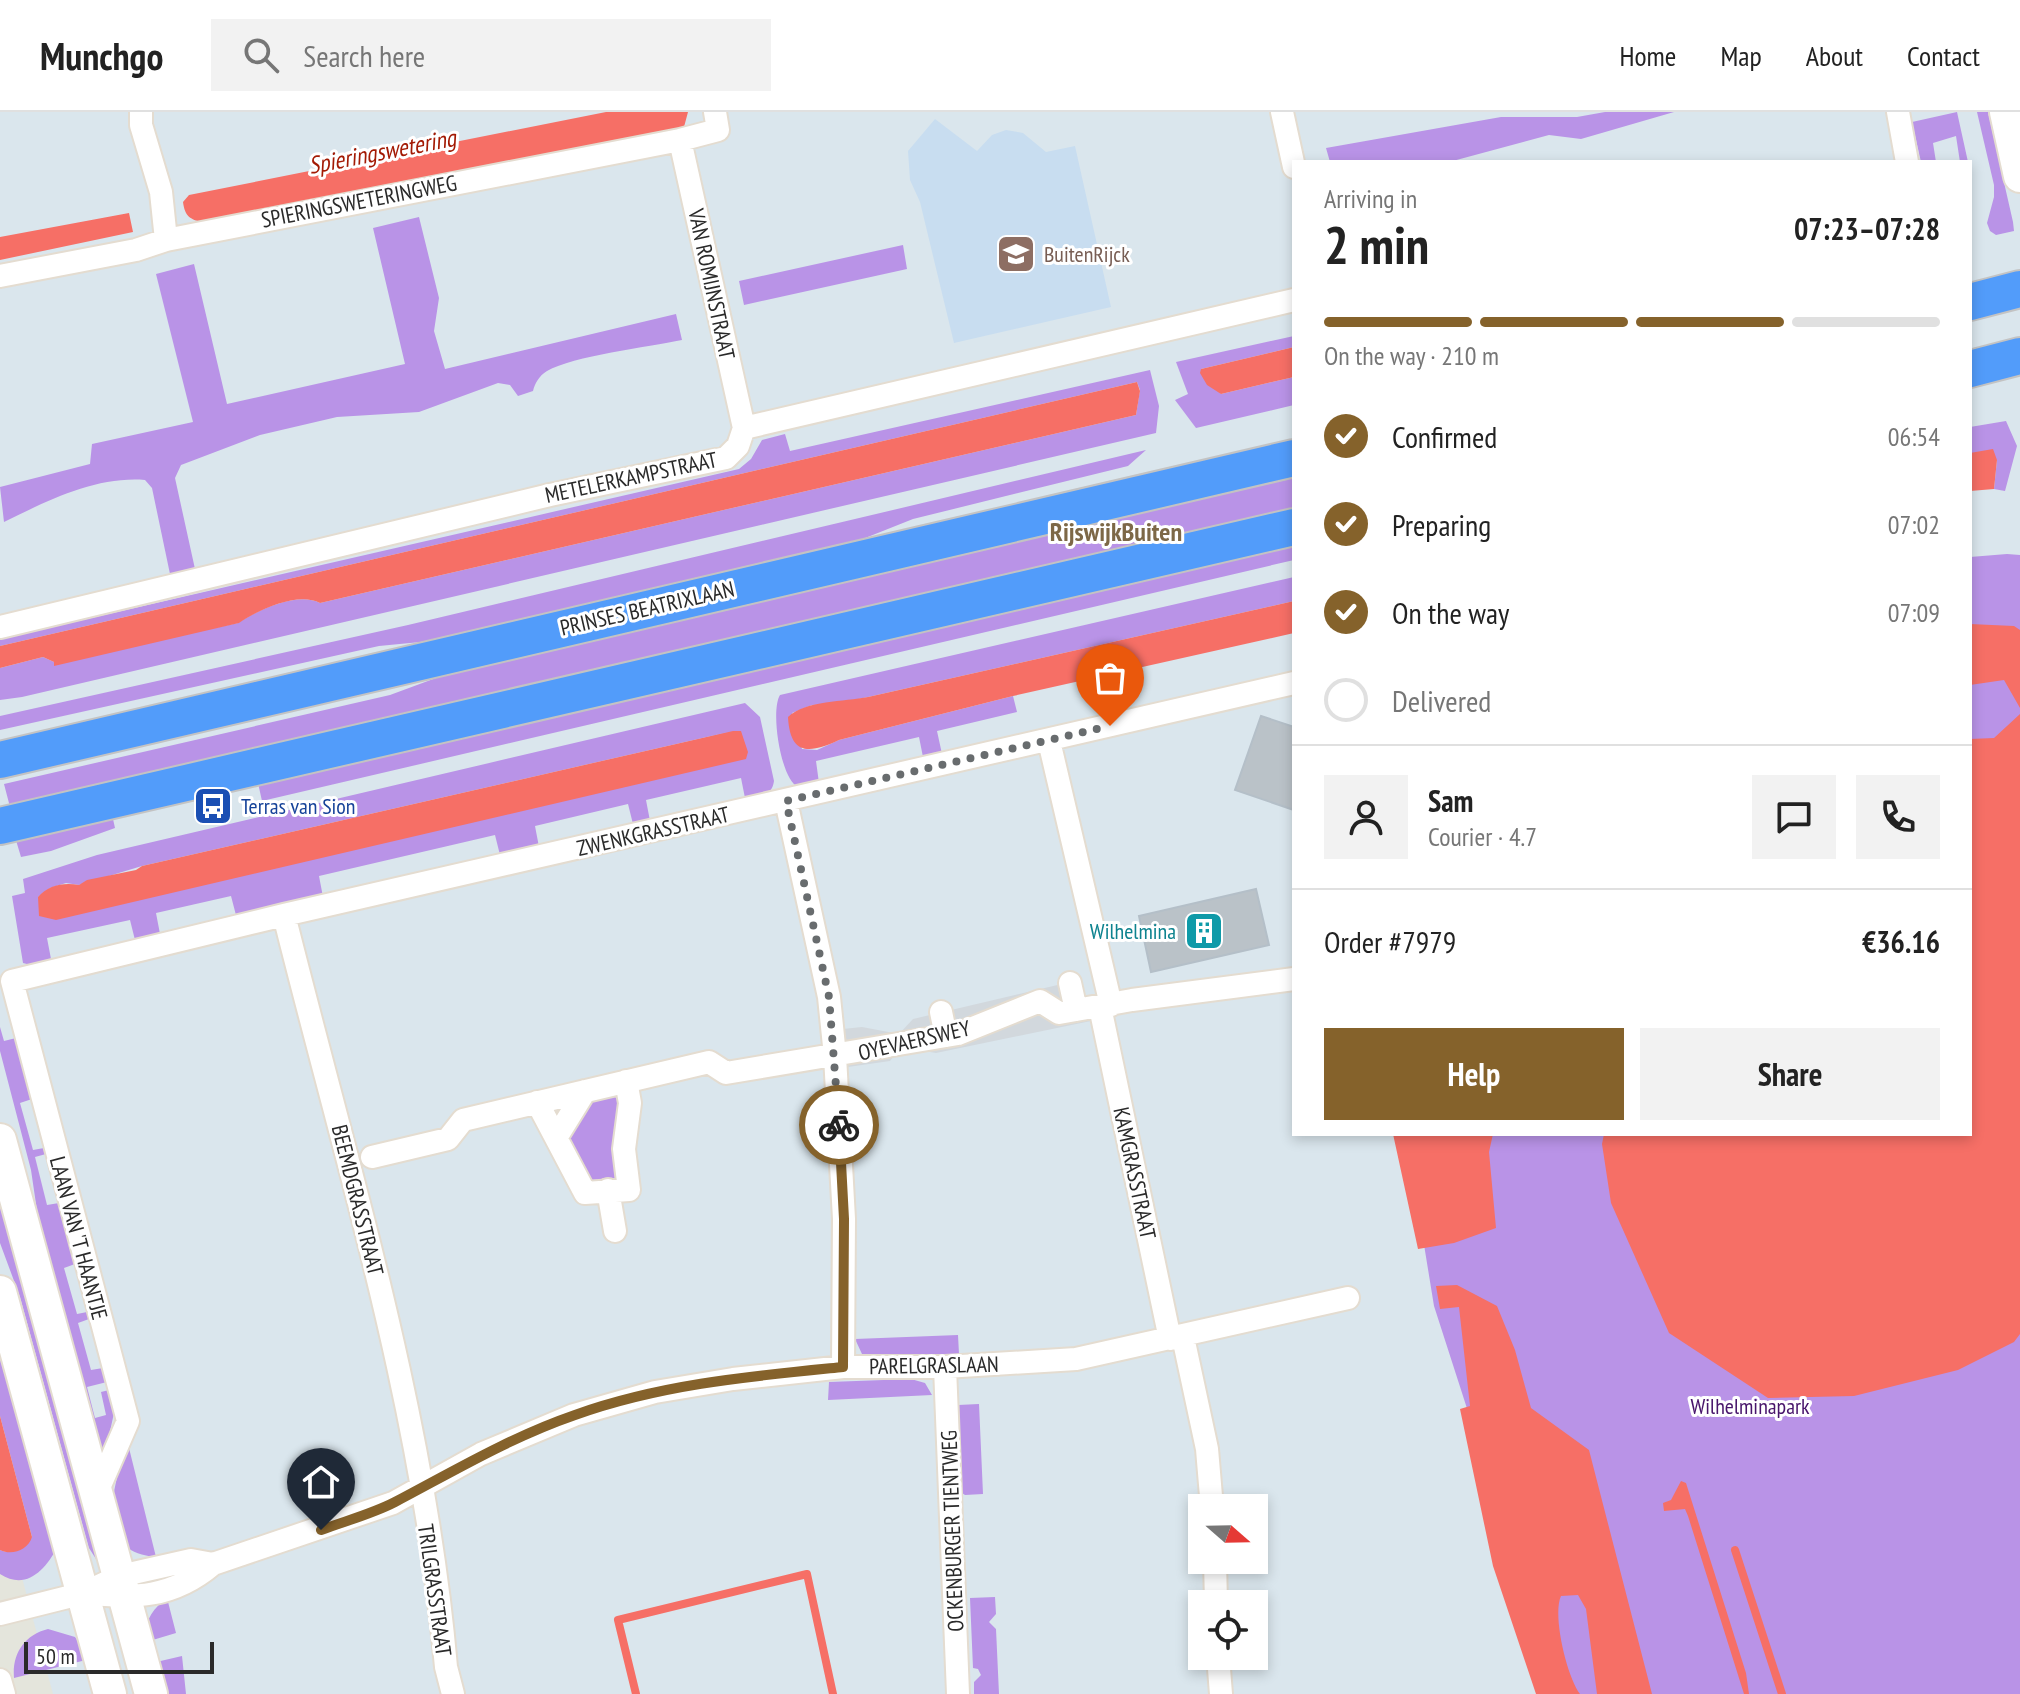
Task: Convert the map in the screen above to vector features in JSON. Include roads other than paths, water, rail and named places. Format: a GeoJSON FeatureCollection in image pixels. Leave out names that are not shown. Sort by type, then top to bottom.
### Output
{"type":"FeatureCollection","features":[{"type":"Feature","properties":{"kind":"main road"},"geometry":{"type":"LineString","coordinates":[[1972,301],[2020,289]]}},
{"type":"Feature","properties":{"kind":"main road"},"geometry":{"type":"LineString","coordinates":[[1972,368],[2020,356]]}},
{"type":"Feature","properties":{"kind":"main road","name":"PRINSES BEATRIXLAAN"},"geometry":{"type":"LineString","coordinates":[[0,760],[1292,458]]}},
{"type":"Feature","properties":{"kind":"main road"},"geometry":{"type":"LineString","coordinates":[[0,826],[1292,527]]}},
{"type":"Feature","properties":{"kind":"street"},"geometry":{"type":"LineString","coordinates":[[141,112],[141,125],[161,192],[166,240]]}},
{"type":"Feature","properties":{"kind":"street"},"geometry":{"type":"LineString","coordinates":[[1282,112],[1292,160]]}},
{"type":"Feature","properties":{"kind":"street"},"geometry":{"type":"LineString","coordinates":[[1898,112],[1907,160]]}},
{"type":"Feature","properties":{"kind":"street"},"geometry":{"type":"LineString","coordinates":[[2006,112],[2020,176]]}},
{"type":"Feature","properties":{"kind":"street","name":"SPIERINGSWETERINGWEG"},"geometry":{"type":"LineString","coordinates":[[0,276],[136,250],[166,240],[680,140],[716,121]]}},
{"type":"Feature","properties":{"kind":"street","name":"VAN ROMIJNSTRAAT"},"geometry":{"type":"LineString","coordinates":[[680,140],[744,428]]}},
{"type":"Feature","properties":{"kind":"street"},"geometry":{"type":"LineString","coordinates":[[744,428],[1292,300]]}},
{"type":"Feature","properties":{"kind":"street","name":"METELERKAMPSTRAAT"},"geometry":{"type":"LineString","coordinates":[[0,627],[550,495],[726,458],[738,446],[744,428]]}},
{"type":"Feature","properties":{"kind":"street","name":"ZWENKGRASSTRAAT"},"geometry":{"type":"LineString","coordinates":[[12,981],[284,915],[1292,683]]}},
{"type":"Feature","properties":{"kind":"street","name":"KAMGRASSTRAAT"},"geometry":{"type":"LineString","coordinates":[[1049,741],[1104,1010],[1177,1338],[1207,1449],[1211,1494]]}},
{"type":"Feature","properties":{"kind":"street"},"geometry":{"type":"LineString","coordinates":[[786,801],[829,997],[835,1056],[844,1219],[843,1367]]}},
{"type":"Feature","properties":{"kind":"street","name":"BEEMDGRASSTRAAT"},"geometry":{"type":"LineString","coordinates":[[284,915],[354,1178],[388,1323],[421,1486]]}},
{"type":"Feature","properties":{"kind":"street","name":"OYEVAERSWEY"},"geometry":{"type":"LineString","coordinates":[[372,1157],[448,1139],[463,1120],[709,1062],[726,1073],[941,1042],[1040,1001],[1059,1013],[1104,1010],[1292,979]]}},
{"type":"Feature","properties":{"kind":"street","name":"LAAN VAN 'T HAANTJE"},"geometry":{"type":"LineString","coordinates":[[12,981],[128,1421],[98,1490]]}},
{"type":"Feature","properties":{"kind":"street"},"geometry":{"type":"LineString","coordinates":[[1070,983],[1076,1010]]}},
{"type":"Feature","properties":{"kind":"street"},"geometry":{"type":"LineString","coordinates":[[941,1012],[941,1042]]}},
{"type":"Feature","properties":{"kind":"street"},"geometry":{"type":"LineString","coordinates":[[537,1102],[585,1193],[629,1190],[624,1149],[630,1103],[626,1081]]}},
{"type":"Feature","properties":{"kind":"street"},"geometry":{"type":"LineString","coordinates":[[556,1138],[585,1091]]}},
{"type":"Feature","properties":{"kind":"street"},"geometry":{"type":"LineString","coordinates":[[0,1140],[98,1490],[151,1694]]}},
{"type":"Feature","properties":{"kind":"street"},"geometry":{"type":"LineString","coordinates":[[608,1190],[615,1231]]}},
{"type":"Feature","properties":{"kind":"street"},"geometry":{"type":"LineString","coordinates":[[0,1292],[110,1694]]}},
{"type":"Feature","properties":{"kind":"street","name":"PARELGRASLAAN"},"geometry":{"type":"LineString","coordinates":[[0,1614],[84,1593],[123,1587],[191,1560],[213,1564],[378,1509],[481,1454],[574,1415],[624,1400],[733,1379],[843,1367],[945,1367],[1076,1359],[1348,1298]]}},
{"type":"Feature","properties":{"kind":"street","name":"OCKENBURGER TIENTWEG"},"geometry":{"type":"LineString","coordinates":[[945,1367],[958,1694]]}},
{"type":"Feature","properties":{"kind":"street","name":"TRILGRASSTRAAT"},"geometry":{"type":"LineString","coordinates":[[421,1486],[446,1667],[453,1694]]}},
{"type":"Feature","properties":{"kind":"street"},"geometry":{"type":"LineString","coordinates":[[1219,1670],[1221,1694]]}},
{"type":"Feature","properties":{"kind":"street"},"geometry":{"type":"LineString","coordinates":[[0,1680],[4,1694]]}},
{"type":"Feature","properties":{"kind":"waterway"},"geometry":{"type":"LineString","coordinates":[[1735,1550],[1782,1694]]}},
{"type":"Feature","properties":{"kind":"waterway"},"geometry":{"type":"LineString","coordinates":[[636,1694],[618,1620],[807,1574],[833,1694]]}},
{"type":"Feature","properties":{"kind":"place","name":"BuitenRijck"},"geometry":{"type":"Point","coordinates":[1016,254]}},
{"type":"Feature","properties":{"kind":"place","name":"Terras van Sion"},"geometry":{"type":"Point","coordinates":[213,806]}},
{"type":"Feature","properties":{"kind":"place","name":"Wilhelmina"},"geometry":{"type":"Point","coordinates":[1204,931]}},
{"type":"Feature","properties":{"kind":"district","name":"RijswijkBuiten"},"geometry":{"type":"Point","coordinates":[1116,532]}},
{"type":"Feature","properties":{"kind":"water label","name":"Spieringswetering"},"geometry":{"type":"Point","coordinates":[382,152]}},
{"type":"Feature","properties":{"kind":"park label","name":"Wilhelminapark"},"geometry":{"type":"Point","coordinates":[1750,1406]}}]}
